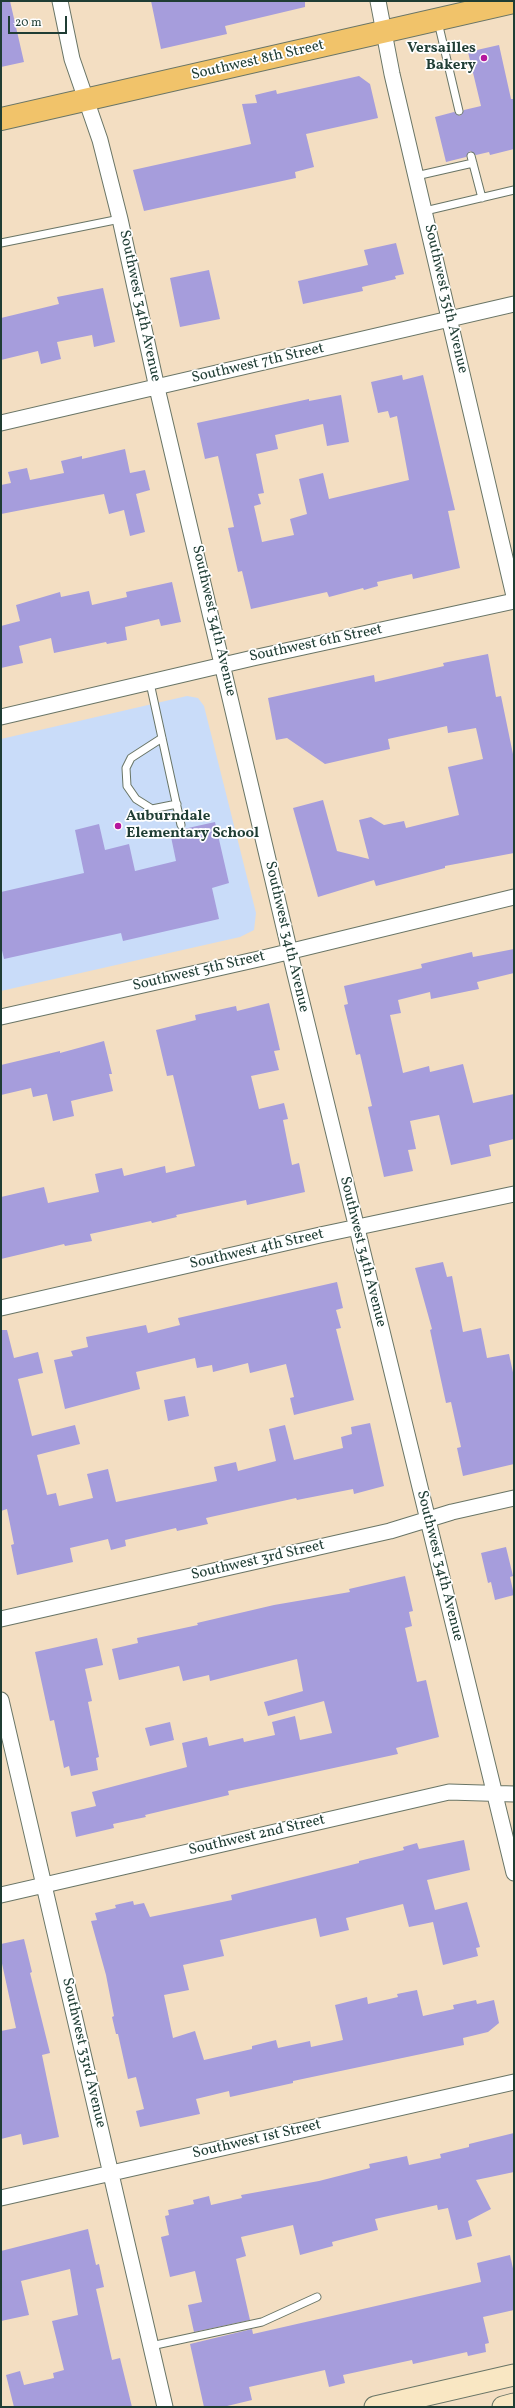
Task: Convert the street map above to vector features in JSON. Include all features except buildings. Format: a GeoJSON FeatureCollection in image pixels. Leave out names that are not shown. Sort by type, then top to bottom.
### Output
{"type":"FeatureCollection","features":[{"type":"Feature","properties":{"kind":"main road","name":"Southwest 8th Street"},"geometry":{"type":"LineString","coordinates":[[1,119],[514,2]]}},
{"type":"Feature","properties":{"kind":"main road"},"geometry":{"type":"LineString","coordinates":[[375,2407],[514,2375]]}},
{"type":"Feature","properties":{"kind":"main road"},"geometry":{"type":"LineString","coordinates":[[503,2407],[514,2404]]}},
{"type":"Feature","properties":{"kind":"street","name":"Southwest 34th Avenue"},"geometry":{"type":"LineString","coordinates":[[60,1],[72,59],[100,140],[120,219],[157,388],[289,950],[514,1872]]}},
{"type":"Feature","properties":{"kind":"street","name":"Southwest 35th Avenue"},"geometry":{"type":"LineString","coordinates":[[378,1],[416,176],[514,596]]}},
{"type":"Feature","properties":{"kind":"street","name":"Southwest 7th Street"},"geometry":{"type":"LineString","coordinates":[[1,422],[157,388],[514,304]]}},
{"type":"Feature","properties":{"kind":"street","name":"Southwest 6th Street"},"geometry":{"type":"LineString","coordinates":[[1,717],[223,665],[514,601]]}},
{"type":"Feature","properties":{"kind":"street","name":"Southwest 5th Street"},"geometry":{"type":"LineString","coordinates":[[1,1017],[514,897]]}},
{"type":"Feature","properties":{"kind":"street","name":"Southwest 4th Street"},"geometry":{"type":"LineString","coordinates":[[1,1308],[514,1194]]}},
{"type":"Feature","properties":{"kind":"street","name":"Southwest 3rd Street"},"geometry":{"type":"LineString","coordinates":[[1,1619],[390,1531],[428,1519],[514,1498]]}},
{"type":"Feature","properties":{"kind":"street","name":"Southwest 33rd Avenue"},"geometry":{"type":"LineString","coordinates":[[1,1700],[6,1740],[43,1885],[112,2173],[165,2407]]}},
{"type":"Feature","properties":{"kind":"street","name":"Southwest 2nd Street"},"geometry":{"type":"LineString","coordinates":[[1,1895],[449,1792],[514,1794]]}},
{"type":"Feature","properties":{"kind":"street","name":"Southwest 1st Street"},"geometry":{"type":"LineString","coordinates":[[1,2198],[514,2082]]}},
{"type":"Feature","properties":{"kind":"lane"},"geometry":{"type":"LineString","coordinates":[[437,20],[459,111]]}},
{"type":"Feature","properties":{"kind":"lane"},"geometry":{"type":"LineString","coordinates":[[416,176],[472,160],[482,198]]}},
{"type":"Feature","properties":{"kind":"lane"},"geometry":{"type":"LineString","coordinates":[[425,211],[514,190]]}},
{"type":"Feature","properties":{"kind":"lane"},"geometry":{"type":"LineString","coordinates":[[1,243],[120,219]]}},
{"type":"Feature","properties":{"kind":"lane"},"geometry":{"type":"LineString","coordinates":[[150,683],[181,825]]}},
{"type":"Feature","properties":{"kind":"lane"},"geometry":{"type":"LineString","coordinates":[[162,738],[131,758],[126,768],[127,786],[136,799],[152,810],[176,804]]}},
{"type":"Feature","properties":{"kind":"lane"},"geometry":{"type":"LineString","coordinates":[[151,2346],[262,2322],[317,2297]]}},
{"type":"Feature","properties":{"kind":"shaded area","name":"Auburndale Elementary School"},"geometry":{"type":"Polygon","coordinates":[[[187,696],[198,698],[204,706],[256,913],[254,930],[240,937],[1,991],[1,739],[187,696]]]}},
{"type":"Feature","properties":{"kind":"place","name":"Versailles Bakery"},"geometry":{"type":"Point","coordinates":[484,58]}},
{"type":"Feature","properties":{"kind":"place","name":"Auburndale Elementary School"},"geometry":{"type":"Point","coordinates":[118,826]}}]}
